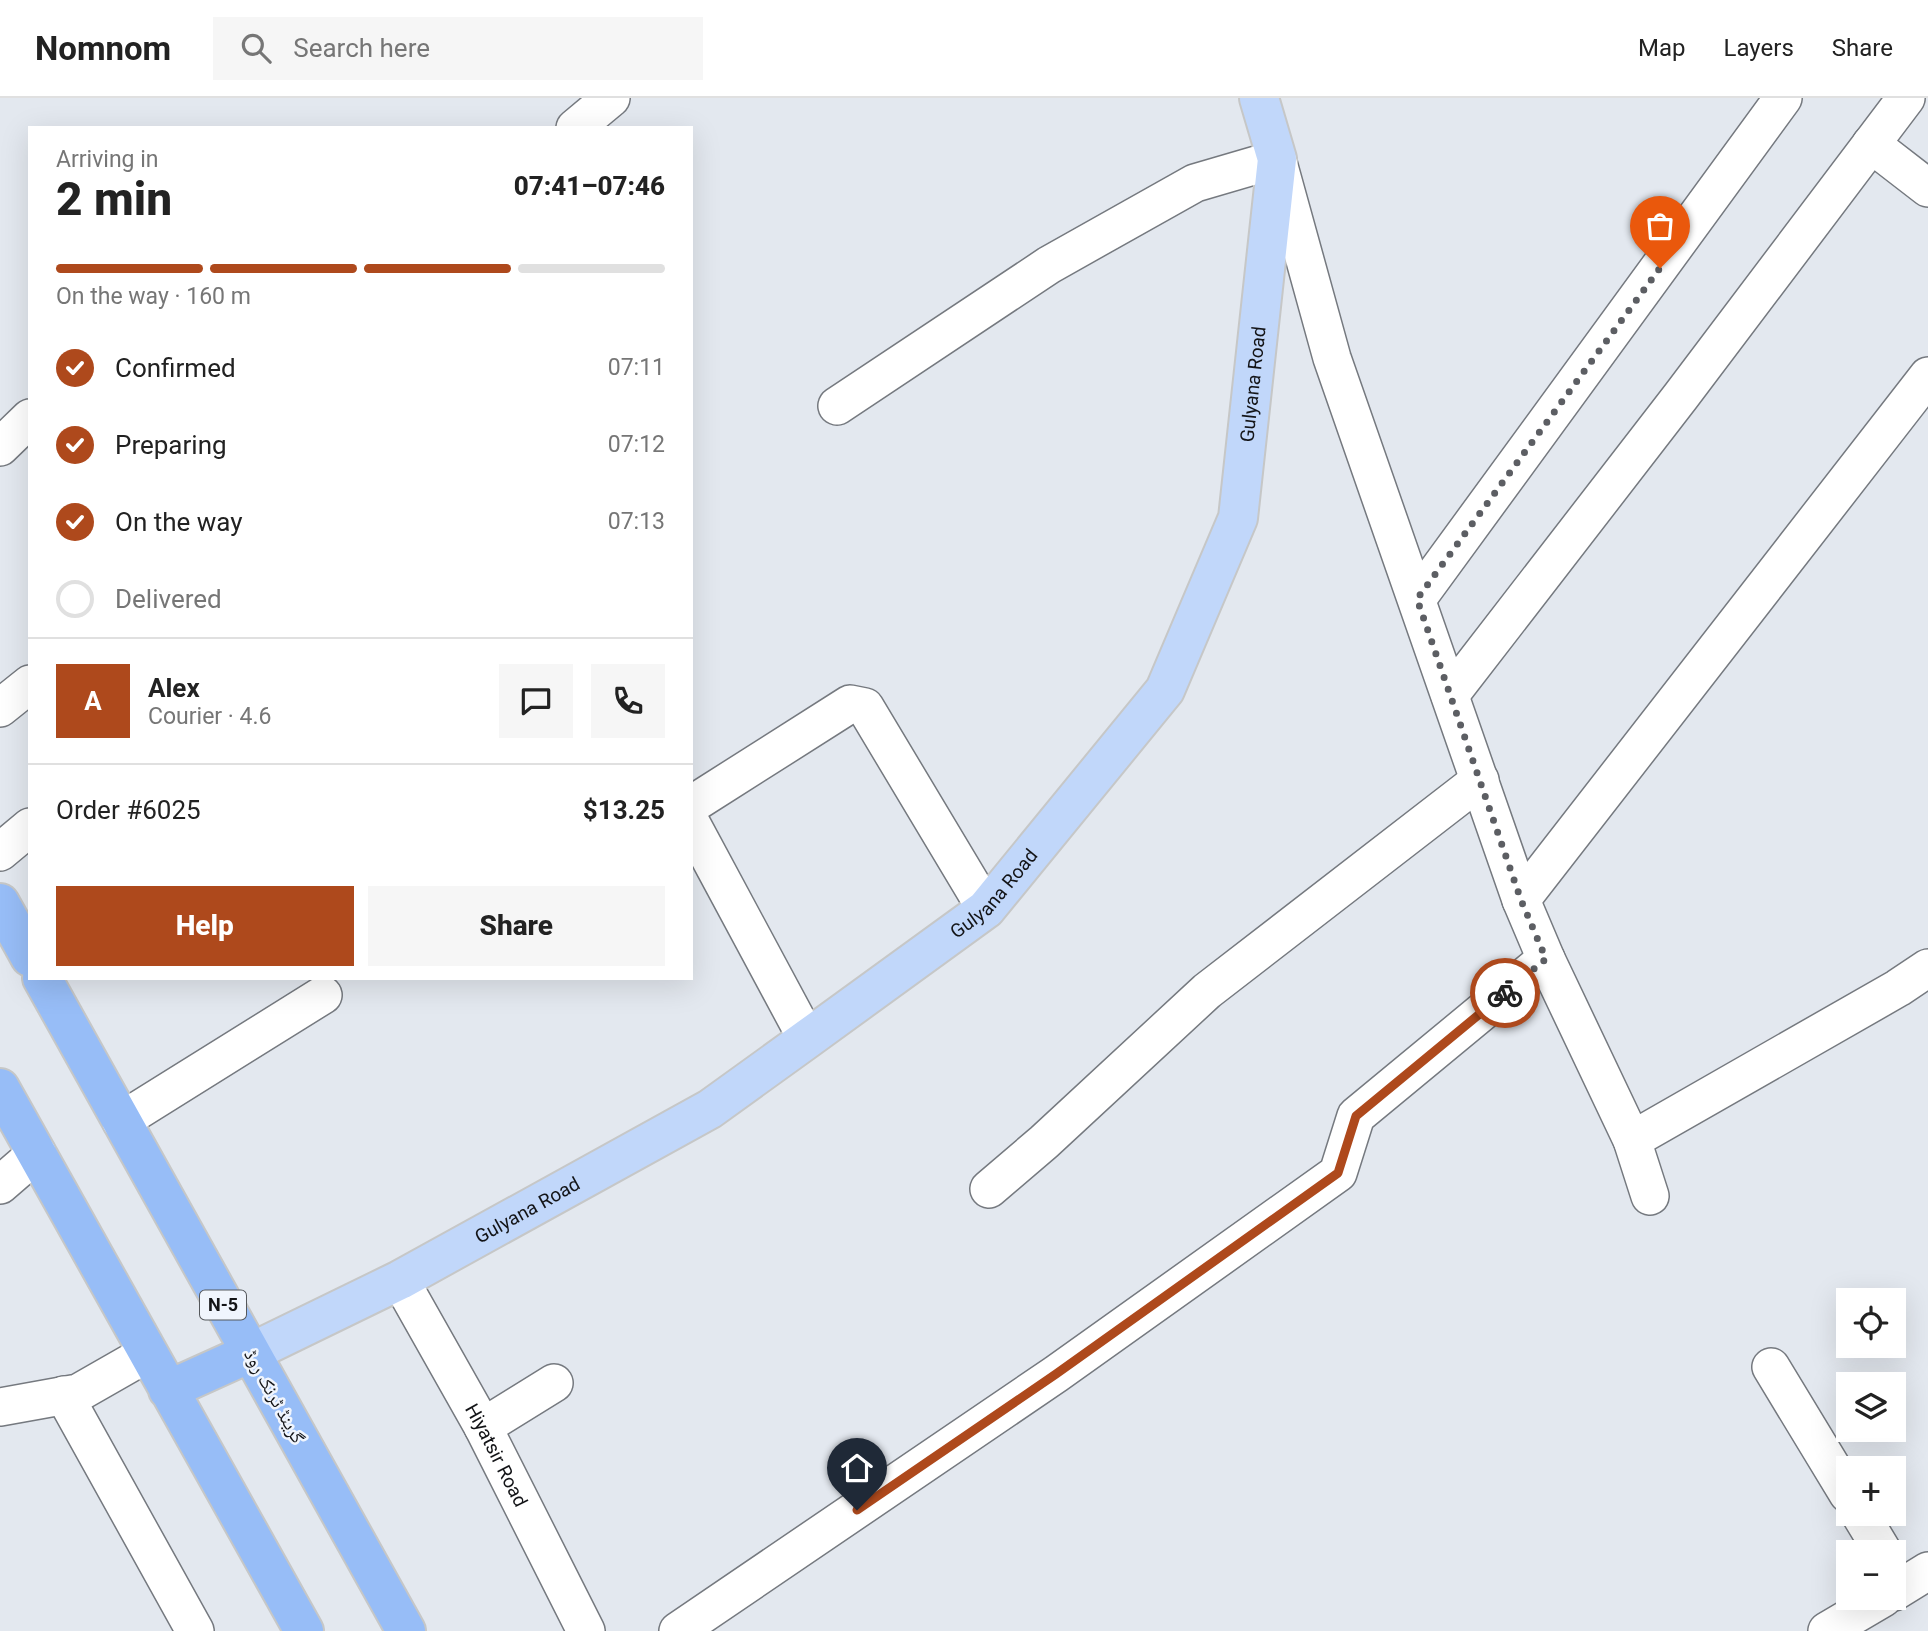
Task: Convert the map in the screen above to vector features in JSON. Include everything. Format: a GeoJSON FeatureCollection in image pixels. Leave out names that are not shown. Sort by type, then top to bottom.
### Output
{"type":"FeatureCollection","features":[{"type":"Feature","properties":{"kind":"highway"},"geometry":{"type":"LineString","coordinates":[[0,904],[28,953]]}},
{"type":"Feature","properties":{"kind":"highway","name":"گرینڈ ٹرنک روڈ"},"geometry":{"type":"LineString","coordinates":[[43,980],[406,1631]]}},
{"type":"Feature","properties":{"kind":"highway"},"geometry":{"type":"LineString","coordinates":[[0,1088],[304,1631]]}},
{"type":"Feature","properties":{"kind":"highway"},"geometry":{"type":"LineString","coordinates":[[168,1390],[250,1353]]}},
{"type":"Feature","properties":{"kind":"main road","name":"Gulyana Road"},"geometry":{"type":"LineString","coordinates":[[250,1353],[400,1280],[710,1109],[807,1039],[986,909],[1165,690],[1238,519],[1277,159],[1259,98]]}},
{"type":"Feature","properties":{"kind":"street"},"geometry":{"type":"LineString","coordinates":[[577,126],[611,98]]}},
{"type":"Feature","properties":{"kind":"street"},"geometry":{"type":"LineString","coordinates":[[1417,599],[1783,98]]}},
{"type":"Feature","properties":{"kind":"street"},"geometry":{"type":"LineString","coordinates":[[1450,695],[1673,407],[1906,98]]}},
{"type":"Feature","properties":{"kind":"street"},"geometry":{"type":"LineString","coordinates":[[1871,144],[1928,188]]}},
{"type":"Feature","properties":{"kind":"street"},"geometry":{"type":"LineString","coordinates":[[837,406],[1049,265],[1195,183],[1277,159],[1332,358],[1521,900],[1632,1140],[1650,1196]]}},
{"type":"Feature","properties":{"kind":"street"},"geometry":{"type":"LineString","coordinates":[[1521,900],[1928,376]]}},
{"type":"Feature","properties":{"kind":"street"},"geometry":{"type":"LineString","coordinates":[[0,447],[28,420]]}},
{"type":"Feature","properties":{"kind":"street"},"geometry":{"type":"LineString","coordinates":[[0,708],[28,686]]}},
{"type":"Feature","properties":{"kind":"street"},"geometry":{"type":"LineString","coordinates":[[693,804],[850,704],[865,707],[986,909]]}},
{"type":"Feature","properties":{"kind":"street"},"geometry":{"type":"LineString","coordinates":[[989,1189],[1044,1142],[1207,991],[1480,780]]}},
{"type":"Feature","properties":{"kind":"street"},"geometry":{"type":"LineString","coordinates":[[693,827],[807,1039]]}},
{"type":"Feature","properties":{"kind":"street"},"geometry":{"type":"LineString","coordinates":[[0,852],[28,829]]}},
{"type":"Feature","properties":{"kind":"street"},"geometry":{"type":"LineString","coordinates":[[678,1631],[1056,1374],[1338,1173],[1356,1116],[1546,959]]}},
{"type":"Feature","properties":{"kind":"street"},"geometry":{"type":"LineString","coordinates":[[1632,1140],[1898,988],[1928,968]]}},
{"type":"Feature","properties":{"kind":"street"},"geometry":{"type":"LineString","coordinates":[[121,1121],[323,995]]}},
{"type":"Feature","properties":{"kind":"street"},"geometry":{"type":"LineString","coordinates":[[0,1185],[37,1153]]}},
{"type":"Feature","properties":{"kind":"street","name":"Hiyatsir Road"},"geometry":{"type":"LineString","coordinates":[[400,1280],[483,1427],[586,1631]]}},
{"type":"Feature","properties":{"kind":"street"},"geometry":{"type":"LineString","coordinates":[[0,1406],[78,1392],[148,1353]]}},
{"type":"Feature","properties":{"kind":"street"},"geometry":{"type":"LineString","coordinates":[[1772,1367],[1836,1474]]}},
{"type":"Feature","properties":{"kind":"street"},"geometry":{"type":"LineString","coordinates":[[483,1427],[554,1383]]}},
{"type":"Feature","properties":{"kind":"street"},"geometry":{"type":"LineString","coordinates":[[64,1395],[195,1631]]}},
{"type":"Feature","properties":{"kind":"street"},"geometry":{"type":"LineString","coordinates":[[1827,1631],[1859,1610]]}},
{"type":"Feature","properties":{"kind":"way so far"},"geometry":{"type":"LineString","coordinates":[[1505,993],[1546,959],[1521,900],[1417,599],[1660,268]]}},
{"type":"Feature","properties":{"kind":"route"},"geometry":{"type":"LineString","coordinates":[[857,1510],[1056,1374],[1338,1173],[1356,1116],[1505,993]]}}]}
